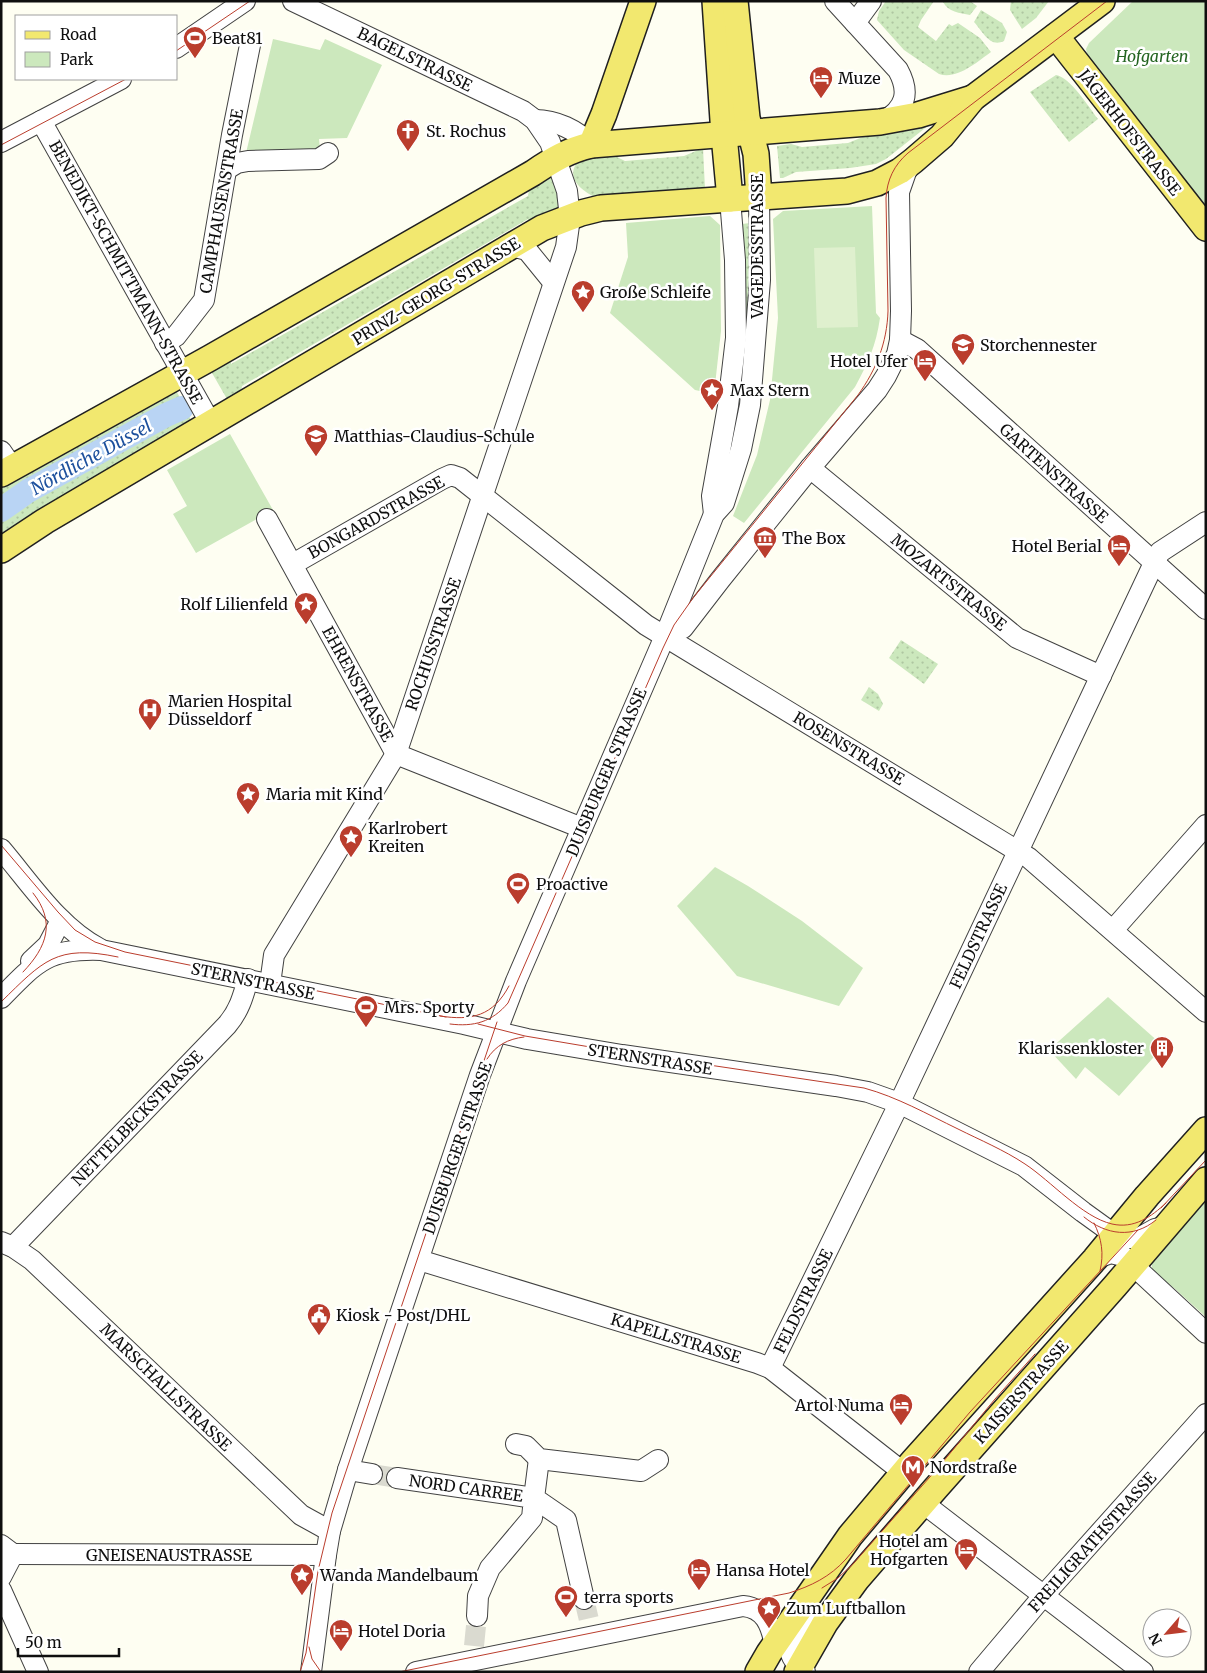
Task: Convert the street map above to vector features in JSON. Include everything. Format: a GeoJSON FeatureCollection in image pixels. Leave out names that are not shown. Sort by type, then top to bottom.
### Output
{"type":"FeatureCollection","features":[{"type":"Feature","properties":{"kind":"main road"},"geometry":{"type":"LineString","coordinates":[[592,145],[643,1]]}},
{"type":"Feature","properties":{"kind":"main road","name":"VAGEDESSTRASSE"},"geometry":{"type":"LineString","coordinates":[[715,1],[730,199]]}},
{"type":"Feature","properties":{"kind":"main road","name":"VAGEDESSTRASSE"},"geometry":{"type":"LineString","coordinates":[[735,1],[747,118],[756,154],[759,197]]}},
{"type":"Feature","properties":{"kind":"main road"},"geometry":{"type":"LineString","coordinates":[[913,161],[942,136],[974,98],[1102,1]]}},
{"type":"Feature","properties":{"kind":"main road","name":"JÄGERHOFSTRASSE"},"geometry":{"type":"LineString","coordinates":[[1056,36],[1206,228]]}},
{"type":"Feature","properties":{"kind":"main road"},"geometry":{"type":"LineString","coordinates":[[5,464],[182,372],[533,173],[556,158],[575,149],[592,145],[877,122],[918,115],[974,98]]}},
{"type":"Feature","properties":{"kind":"main road","name":"PRINZ-GEORG-STRASSE"},"geometry":{"type":"LineString","coordinates":[[1,550],[45,521],[542,228],[601,208],[847,191],[871,186],[900,171],[913,161]]}},
{"type":"Feature","properties":{"kind":"main road","name":"KAISERSTRASSE"},"geometry":{"type":"LineString","coordinates":[[758,1672],[850,1536],[1095,1259],[1206,1130]]}},
{"type":"Feature","properties":{"kind":"main road","name":"KAISERSTRASSE"},"geometry":{"type":"LineString","coordinates":[[800,1670],[816,1637],[847,1592],[1206,1180]]}},
{"type":"Feature","properties":{"kind":"street"},"geometry":{"type":"LineString","coordinates":[[178,47],[245,1]]}},
{"type":"Feature","properties":{"kind":"street","name":"BAGELSTRASSE"},"geometry":{"type":"LineString","coordinates":[[293,1],[523,111],[535,120],[550,142],[556,158]]}},
{"type":"Feature","properties":{"kind":"street"},"geometry":{"type":"LineString","coordinates":[[835,1],[898,70],[904,81],[905,96],[902,106],[897,112],[877,122]]}},
{"type":"Feature","properties":{"kind":"street"},"geometry":{"type":"LineString","coordinates":[[855,23],[870,1]]}},
{"type":"Feature","properties":{"kind":"street","name":"CAMPHAUSENSTRASSE"},"geometry":{"type":"LineString","coordinates":[[165,343],[176,336],[204,300],[232,135],[250,45]]}},
{"type":"Feature","properties":{"kind":"street"},"geometry":{"type":"LineString","coordinates":[[1,142],[119,80]]}},
{"type":"Feature","properties":{"kind":"street","name":"BAGELSTRASSE"},"geometry":{"type":"LineString","coordinates":[[535,120],[548,120],[583,136],[592,145]]}},
{"type":"Feature","properties":{"kind":"street","name":"BENEDIKT-SCHMITTMANN-STRASSE"},"geometry":{"type":"LineString","coordinates":[[41,121],[212,424]]}},
{"type":"Feature","properties":{"kind":"street"},"geometry":{"type":"LineString","coordinates":[[227,169],[237,163],[248,161],[319,159],[328,153]]}},
{"type":"Feature","properties":{"kind":"street","name":"ROCHUSSTRASSE"},"geometry":{"type":"LineString","coordinates":[[270,984],[274,955],[396,754],[566,247],[570,218],[567,190],[556,158]]}},
{"type":"Feature","properties":{"kind":"street"},"geometry":{"type":"LineString","coordinates":[[665,636],[683,628],[810,468],[877,390],[886,376],[897,354],[900,340],[899,192],[906,172],[913,161]]}},
{"type":"Feature","properties":{"kind":"street"},"geometry":{"type":"LineString","coordinates":[[567,190],[588,203],[601,208]]}},
{"type":"Feature","properties":{"kind":"street","name":"VAGEDESSTRASSE"},"geometry":{"type":"LineString","coordinates":[[665,636],[714,514],[724,503],[741,449],[750,405],[760,280],[759,197]]}},
{"type":"Feature","properties":{"kind":"street","name":"VAGEDESSTRASSE"},"geometry":{"type":"LineString","coordinates":[[714,514],[712,496],[728,406],[736,338],[735,260],[730,199]]}},
{"type":"Feature","properties":{"kind":"street"},"geometry":{"type":"LineString","coordinates":[[512,246],[527,250],[553,282]]}},
{"type":"Feature","properties":{"kind":"street","name":"GARTENSTRASSE"},"geometry":{"type":"LineString","coordinates":[[900,340],[917,349],[1206,609]]}},
{"type":"Feature","properties":{"kind":"street","name":"MOZARTSTRASSE"},"geometry":{"type":"LineString","coordinates":[[810,468],[1017,638],[1101,676]]}},
{"type":"Feature","properties":{"kind":"street","name":"BONGARDSTRASSE"},"geometry":{"type":"LineString","coordinates":[[293,564],[451,475],[460,478],[483,495]]}},
{"type":"Feature","properties":{"kind":"street","name":"ROSENSTRASSE"},"geometry":{"type":"LineString","coordinates":[[483,495],[646,625],[1030,858],[1206,1012]]}},
{"type":"Feature","properties":{"kind":"street","name":"EHRENSTRASSE"},"geometry":{"type":"LineString","coordinates":[[267,519],[396,754],[582,828]]}},
{"type":"Feature","properties":{"kind":"street","name":"FELDSTRASSE"},"geometry":{"type":"LineString","coordinates":[[770,1368],[899,1103],[1154,563],[1160,552],[1206,522]]}},
{"type":"Feature","properties":{"kind":"street","name":"DUISBURGER STRASSE"},"geometry":{"type":"LineString","coordinates":[[311,1672],[330,1531],[348,1470],[480,1077],[525,959],[665,636]]}},
{"type":"Feature","properties":{"kind":"street"},"geometry":{"type":"LineString","coordinates":[[1113,930],[1206,825]]}},
{"type":"Feature","properties":{"kind":"street","name":"STERNSTRASSE"},"geometry":{"type":"LineString","coordinates":[[1,849],[61,920],[77,935],[101,950]]}},
{"type":"Feature","properties":{"kind":"street","name":"STERNSTRASSE"},"geometry":{"type":"LineString","coordinates":[[5,992],[27,964],[48,945],[61,920]]}},
{"type":"Feature","properties":{"kind":"street","name":"STERNSTRASSE"},"geometry":{"type":"LineString","coordinates":[[5,992],[32,968],[48,957],[71,950],[101,950],[464,1024],[527,1039],[868,1092],[899,1103],[1024,1166],[1114,1235]]}},
{"type":"Feature","properties":{"kind":"street","name":"NETTELBECKSTRASSE"},"geometry":{"type":"LineString","coordinates":[[7,1245],[227,1025],[237,1013],[243,1000],[248,980]]}},
{"type":"Feature","properties":{"kind":"street"},"geometry":{"type":"LineString","coordinates":[[1114,1235],[1119,1238],[1139,1238],[1155,1229],[1164,1227]]}},
{"type":"Feature","properties":{"kind":"street","name":"MARSCHALLSTRASSE"},"geometry":{"type":"LineString","coordinates":[[7,1245],[32,1260],[301,1515],[330,1531]]}},
{"type":"Feature","properties":{"kind":"street"},"geometry":{"type":"LineString","coordinates":[[1095,1259],[1117,1253],[1123,1256],[1206,1333]]}},
{"type":"Feature","properties":{"kind":"street","name":"KAPELLSTRASSE"},"geometry":{"type":"LineString","coordinates":[[419,1260],[770,1368],[904,1473]]}},
{"type":"Feature","properties":{"kind":"street","name":"FREILIGRATHSTRASSE"},"geometry":{"type":"LineString","coordinates":[[979,1672],[1044,1595],[1206,1414]]}},
{"type":"Feature","properties":{"kind":"street"},"geometry":{"type":"LineString","coordinates":[[516,1444],[526,1446],[539,1459],[642,1471],[658,1460]]}},
{"type":"Feature","properties":{"kind":"street","name":"NORD CARREE"},"geometry":{"type":"LineString","coordinates":[[477,1616],[478,1596],[490,1568],[532,1518],[539,1459]]}},
{"type":"Feature","properties":{"kind":"street"},"geometry":{"type":"LineString","coordinates":[[348,1470],[372,1474]]}},
{"type":"Feature","properties":{"kind":"street","name":"NORD CARREE"},"geometry":{"type":"LineString","coordinates":[[398,1478],[534,1498],[566,1520],[584,1599]]}},
{"type":"Feature","properties":{"kind":"street"},"geometry":{"type":"LineString","coordinates":[[923,1503],[1143,1672]]}},
{"type":"Feature","properties":{"kind":"street","name":"GNEISENAUSTRASSE"},"geometry":{"type":"LineString","coordinates":[[1,1577],[7,1550],[326,1555]]}},
{"type":"Feature","properties":{"kind":"street","name":"KAISERSTRASSE"},"geometry":{"type":"LineString","coordinates":[[800,1670],[791,1656],[791,1644],[805,1623],[826,1572]]}},
{"type":"Feature","properties":{"kind":"street"},"geometry":{"type":"LineString","coordinates":[[1,1590],[38,1672]]}},
{"type":"Feature","properties":{"kind":"street"},"geometry":{"type":"LineString","coordinates":[[416,1672],[476,1652],[743,1606],[754,1609],[765,1617],[772,1630],[776,1644]]}},
{"type":"Feature","properties":{"kind":"green space"},"geometry":{"type":"Polygon","coordinates":[[[886,1],[934,1],[918,27],[936,41],[949,24],[952,26],[958,23],[980,38],[991,52],[960,72],[946,75],[939,74],[904,50],[877,20],[879,11],[886,1]]]}},
{"type":"Feature","properties":{"kind":"green space"},"geometry":{"type":"Polygon","coordinates":[[[970,1],[977,6],[970,15],[951,10],[943,2],[970,1]]]}},
{"type":"Feature","properties":{"kind":"green space"},"geometry":{"type":"Polygon","coordinates":[[[1011,1],[1049,1],[1036,18],[1022,29],[1010,10],[1011,1]]]}},
{"type":"Feature","properties":{"kind":"green space","name":"Hofgarten"},"geometry":{"type":"Polygon","coordinates":[[[1133,1],[1206,1],[1206,212],[1088,59],[1086,49],[1089,43],[1133,1]]]}},
{"type":"Feature","properties":{"kind":"green space"},"geometry":{"type":"Polygon","coordinates":[[[981,10],[1002,23],[1007,32],[1004,41],[999,43],[991,41],[974,22],[981,10]]]}},
{"type":"Feature","properties":{"kind":"green space"},"geometry":{"type":"Polygon","coordinates":[[[273,39],[320,50],[325,39],[382,65],[347,138],[319,139],[320,149],[246,153],[273,39]]]}},
{"type":"Feature","properties":{"kind":"green space"},"geometry":{"type":"Polygon","coordinates":[[[1056,75],[1062,77],[1073,87],[1098,119],[1069,142],[1030,92],[1056,75]]]}},
{"type":"Feature","properties":{"kind":"green space"},"geometry":{"type":"Polygon","coordinates":[[[930,122],[929,125],[886,159],[876,164],[796,172],[780,178],[777,146],[791,144],[802,147],[848,143],[875,132],[930,122]]]}},
{"type":"Feature","properties":{"kind":"green space"},"geometry":{"type":"Polygon","coordinates":[[[703,148],[705,189],[594,197],[578,185],[573,176],[573,170],[580,158],[611,154],[625,161],[684,156],[703,148]]]}},
{"type":"Feature","properties":{"kind":"green space"},"geometry":{"type":"Polygon","coordinates":[[[551,168],[564,212],[528,231],[528,219],[242,386],[240,400],[231,406],[208,366],[231,353],[231,364],[528,196],[530,183],[551,168]]]}},
{"type":"Feature","properties":{"kind":"green space"},"geometry":{"type":"Polygon","coordinates":[[[872,206],[876,313],[880,318],[871,354],[855,387],[744,523],[733,516],[757,455],[770,400],[778,318],[773,219],[783,211],[872,206]]]}},
{"type":"Feature","properties":{"kind":"green space"},"geometry":{"type":"Polygon","coordinates":[[[710,216],[720,225],[721,331],[714,394],[695,390],[610,313],[628,257],[626,223],[710,216]]]}},
{"type":"Feature","properties":{"kind":"green space"},"geometry":{"type":"Polygon","coordinates":[[[750,223],[752,290],[738,443],[730,441],[742,224],[750,223]]]}},
{"type":"Feature","properties":{"kind":"green space"},"geometry":{"type":"Polygon","coordinates":[[[855,247],[858,327],[817,328],[814,248],[855,247]]]}},
{"type":"Feature","properties":{"kind":"green space"},"geometry":{"type":"Polygon","coordinates":[[[176,390],[195,428],[1,543],[1,489],[176,390]]]}},
{"type":"Feature","properties":{"kind":"green space"},"geometry":{"type":"Polygon","coordinates":[[[230,434],[273,510],[196,553],[173,514],[187,506],[167,470],[230,434]]]}},
{"type":"Feature","properties":{"kind":"green space"},"geometry":{"type":"Polygon","coordinates":[[[901,640],[938,664],[924,684],[889,658],[901,640]]]}},
{"type":"Feature","properties":{"kind":"green space"},"geometry":{"type":"Polygon","coordinates":[[[869,687],[878,694],[883,704],[879,711],[861,700],[869,687]]]}},
{"type":"Feature","properties":{"kind":"green space"},"geometry":{"type":"Polygon","coordinates":[[[715,867],[802,921],[863,968],[839,1006],[737,976],[677,906],[715,867]]]}},
{"type":"Feature","properties":{"kind":"green space"},"geometry":{"type":"Polygon","coordinates":[[[1108,997],[1161,1044],[1168,1037],[1169,1040],[1119,1096],[1085,1067],[1076,1079],[1049,1050],[1108,997]]]}},
{"type":"Feature","properties":{"kind":"green space"},"geometry":{"type":"Polygon","coordinates":[[[1206,1192],[1206,1317],[1174,1288],[1155,1274],[1152,1268],[1152,1261],[1206,1192]]]}},
{"type":"Feature","properties":{"kind":"waterway","name":"Nördliche Düssel"},"geometry":{"type":"LineString","coordinates":[[1,510],[28,491],[182,408]]}},
{"type":"Feature","properties":{"kind":"tunnel"},"geometry":{"type":"LineString","coordinates":[[372,1474],[397,1478]]}},
{"type":"Feature","properties":{"kind":"tunnel"},"geometry":{"type":"LineString","coordinates":[[584,1599],[589,1620]]}},
{"type":"Feature","properties":{"kind":"tunnel"},"geometry":{"type":"LineString","coordinates":[[474,1646],[477,1616]]}},
{"type":"Feature","properties":{"kind":"tram line"},"geometry":{"type":"LineString","coordinates":[[178,50],[250,1]]}},
{"type":"Feature","properties":{"kind":"tram line"},"geometry":{"type":"LineString","coordinates":[[450,1024],[467,1025],[482,1022],[496,1015],[508,1003],[674,625],[693,598],[858,395],[870,376],[883,345],[887,323],[886,198],[888,185],[895,168],[908,153],[1107,1]]}},
{"type":"Feature","properties":{"kind":"tram line"},"geometry":{"type":"LineString","coordinates":[[1,145],[124,80]]}},
{"type":"Feature","properties":{"kind":"tram line"},"geometry":{"type":"LineString","coordinates":[[1,845],[75,930],[95,942],[125,952],[446,1017]]}},
{"type":"Feature","properties":{"kind":"tram line"},"geometry":{"type":"LineString","coordinates":[[23,972],[38,953],[46,934],[45,914],[33,893]]}},
{"type":"Feature","properties":{"kind":"tram line"},"geometry":{"type":"LineString","coordinates":[[1,1002],[28,976],[52,959],[79,953],[118,957]]}},
{"type":"Feature","properties":{"kind":"tram line"},"geometry":{"type":"LineString","coordinates":[[440,1016],[462,1018],[480,1014],[496,1004],[509,986]]}},
{"type":"Feature","properties":{"kind":"tram line"},"geometry":{"type":"LineString","coordinates":[[300,1672],[306,1653],[318,1571],[332,1513],[497,1022]]}},
{"type":"Feature","properties":{"kind":"tram line"},"geometry":{"type":"LineString","coordinates":[[478,1024],[525,1036],[608,1050],[864,1088],[912,1106],[1009,1154],[1035,1171],[1089,1214],[1101,1220],[1112,1224],[1128,1225],[1142,1221],[1166,1203]]}},
{"type":"Feature","properties":{"kind":"tram line"},"geometry":{"type":"LineString","coordinates":[[487,1059],[494,1050],[503,1044],[513,1039],[524,1037]]}},
{"type":"Feature","properties":{"kind":"tram line"},"geometry":{"type":"LineString","coordinates":[[1161,1208],[1206,1160]]}},
{"type":"Feature","properties":{"kind":"tram line"},"geometry":{"type":"LineString","coordinates":[[1084,1217],[1101,1228],[1120,1232],[1138,1230],[1156,1220]]}},
{"type":"Feature","properties":{"kind":"tram line"},"geometry":{"type":"LineString","coordinates":[[1094,1223],[1102,1247],[1100,1271]]}},
{"type":"Feature","properties":{"kind":"tram line"},"geometry":{"type":"LineString","coordinates":[[399,1672],[789,1593],[820,1580],[846,1559],[970,1412],[1138,1230]]}},
{"type":"Feature","properties":{"kind":"tram line"},"geometry":{"type":"LineString","coordinates":[[822,1588],[838,1578],[852,1565],[1035,1354]]}},
{"type":"Feature","properties":{"kind":"tram line"},"geometry":{"type":"LineString","coordinates":[[309,1647],[312,1659],[321,1672]]}},
{"type":"Feature","properties":{"kind":"place","name":"Beat81"},"geometry":{"type":"Point","coordinates":[195,59]}},
{"type":"Feature","properties":{"kind":"place","name":"Muze"},"geometry":{"type":"Point","coordinates":[821,99]}},
{"type":"Feature","properties":{"kind":"place","name":"St. Rochus"},"geometry":{"type":"Point","coordinates":[408,152]}},
{"type":"Feature","properties":{"kind":"place","name":"Große Schleife"},"geometry":{"type":"Point","coordinates":[583,313]}},
{"type":"Feature","properties":{"kind":"place","name":"Storchennester"},"geometry":{"type":"Point","coordinates":[963,366]}},
{"type":"Feature","properties":{"kind":"place","name":"Hotel Ufer"},"geometry":{"type":"Point","coordinates":[925,382]}},
{"type":"Feature","properties":{"kind":"place","name":"Max Stern"},"geometry":{"type":"Point","coordinates":[712,411]}},
{"type":"Feature","properties":{"kind":"place","name":"Matthias-Claudius-Schule"},"geometry":{"type":"Point","coordinates":[316,457]}},
{"type":"Feature","properties":{"kind":"place","name":"The Box"},"geometry":{"type":"Point","coordinates":[765,559]}},
{"type":"Feature","properties":{"kind":"place","name":"Hotel Berial"},"geometry":{"type":"Point","coordinates":[1119,567]}},
{"type":"Feature","properties":{"kind":"place","name":"Rolf Lilienfeld"},"geometry":{"type":"Point","coordinates":[306,625]}},
{"type":"Feature","properties":{"kind":"place","name":"Marien Hospital Düsseldorf"},"geometry":{"type":"Point","coordinates":[150,731]}},
{"type":"Feature","properties":{"kind":"place","name":"Maria mit Kind"},"geometry":{"type":"Point","coordinates":[248,815]}},
{"type":"Feature","properties":{"kind":"place","name":"Karlrobert Kreiten"},"geometry":{"type":"Point","coordinates":[351,858]}},
{"type":"Feature","properties":{"kind":"place","name":"Proactive"},"geometry":{"type":"Point","coordinates":[518,905]}},
{"type":"Feature","properties":{"kind":"place","name":"Mrs. Sporty"},"geometry":{"type":"Point","coordinates":[366,1028]}},
{"type":"Feature","properties":{"kind":"place","name":"Klarissenkloster"},"geometry":{"type":"Point","coordinates":[1162,1069]}},
{"type":"Feature","properties":{"kind":"place","name":"Kiosk - Post/DHL"},"geometry":{"type":"Point","coordinates":[319,1336]}},
{"type":"Feature","properties":{"kind":"place","name":"Artol Numa"},"geometry":{"type":"Point","coordinates":[901,1426]}},
{"type":"Feature","properties":{"kind":"place","name":"Nordstraße"},"geometry":{"type":"Point","coordinates":[913,1488]}},
{"type":"Feature","properties":{"kind":"place","name":"Hotel am Hofgarten"},"geometry":{"type":"Point","coordinates":[966,1571]}},
{"type":"Feature","properties":{"kind":"place","name":"Hansa Hotel"},"geometry":{"type":"Point","coordinates":[699,1591]}},
{"type":"Feature","properties":{"kind":"place","name":"Wanda Mandelbaum"},"geometry":{"type":"Point","coordinates":[302,1596]}},
{"type":"Feature","properties":{"kind":"place","name":"terra sports"},"geometry":{"type":"Point","coordinates":[566,1618]}},
{"type":"Feature","properties":{"kind":"place","name":"Zum Luftballon"},"geometry":{"type":"Point","coordinates":[769,1629]}},
{"type":"Feature","properties":{"kind":"place","name":"Hotel Doria"},"geometry":{"type":"Point","coordinates":[341,1652]}}]}
